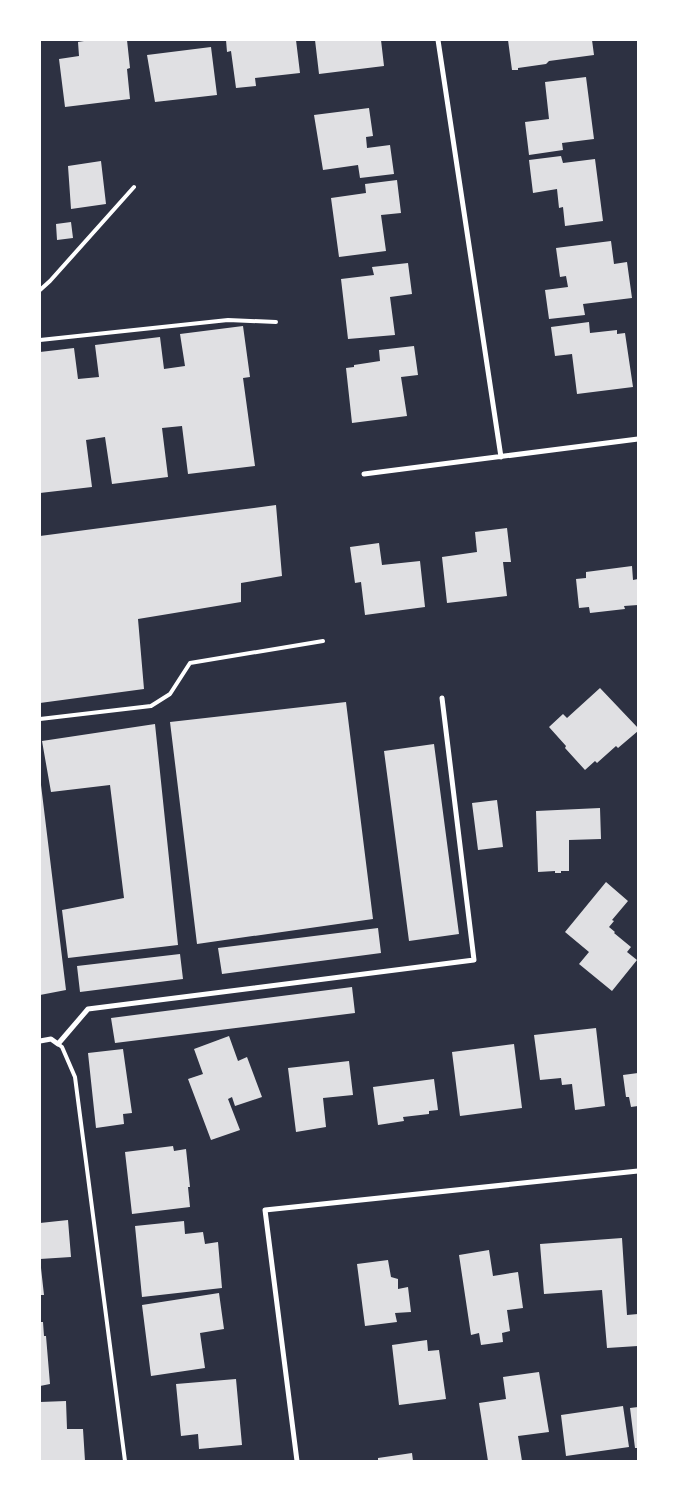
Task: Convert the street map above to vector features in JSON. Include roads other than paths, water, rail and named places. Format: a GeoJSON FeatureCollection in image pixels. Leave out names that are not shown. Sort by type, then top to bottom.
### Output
{"type":"FeatureCollection","features":[{"type":"Feature","properties":{"kind":"street"},"geometry":{"type":"LineString","coordinates":[[438,40],[501,457]]}},
{"type":"Feature","properties":{"kind":"street"},"geometry":{"type":"LineString","coordinates":[[364,474],[638,439]]}},
{"type":"Feature","properties":{"kind":"street"},"geometry":{"type":"LineString","coordinates":[[40,1041],[51,1039],[58,1044],[88,1008],[474,960],[442,698]]}},
{"type":"Feature","properties":{"kind":"street"},"geometry":{"type":"LineString","coordinates":[[297,1461],[265,1210],[638,1171]]}},
{"type":"Feature","properties":{"kind":"lane"},"geometry":{"type":"LineString","coordinates":[[40,290],[134,187]]}},
{"type":"Feature","properties":{"kind":"lane"},"geometry":{"type":"LineString","coordinates":[[40,340],[228,320],[276,322]]}},
{"type":"Feature","properties":{"kind":"lane"},"geometry":{"type":"LineString","coordinates":[[40,719],[151,706],[170,694],[190,663],[323,641]]}},
{"type":"Feature","properties":{"kind":"lane"},"geometry":{"type":"LineString","coordinates":[[58,1044],[62,1047],[75,1077],[125,1461]]}}]}
